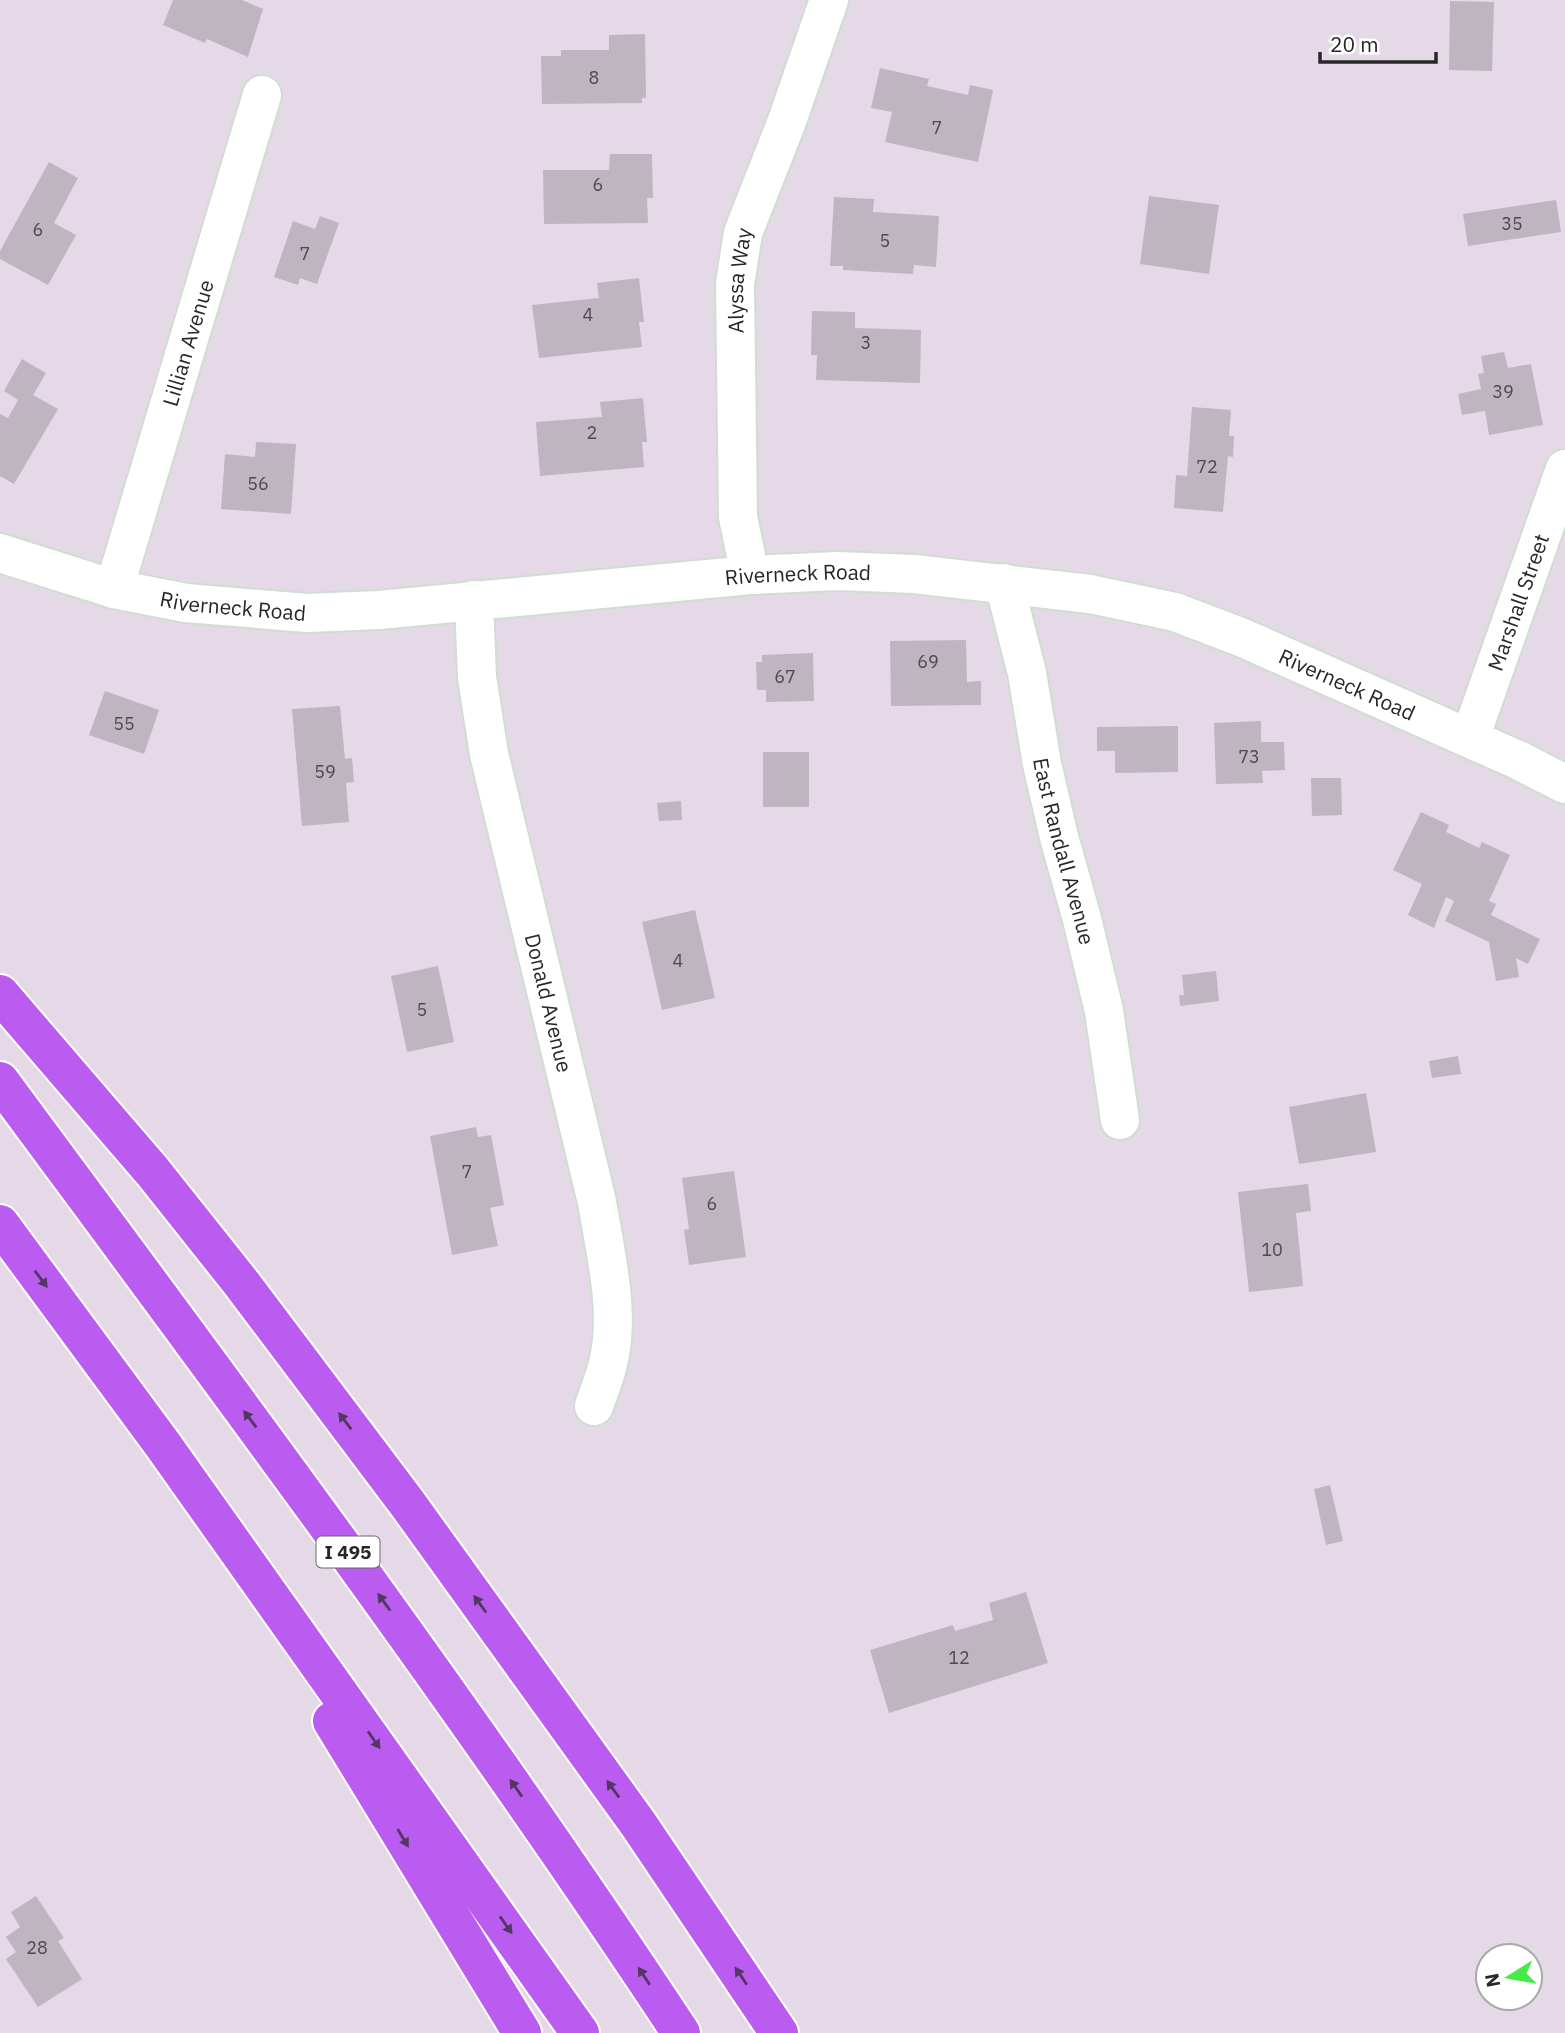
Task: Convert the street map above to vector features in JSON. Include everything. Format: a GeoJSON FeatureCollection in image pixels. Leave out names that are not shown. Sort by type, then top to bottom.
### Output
{"type":"FeatureCollection","features":[{"type":"Feature","properties":{"kind":"highway"},"geometry":{"type":"LineString","coordinates":[[0,994],[169,1192],[399,1492],[639,1825],[779,2033]]}},
{"type":"Feature","properties":{"kind":"highway","name":"I 495"},"geometry":{"type":"LineString","coordinates":[[0,1081],[392,1613],[552,1840],[681,2033]]}},
{"type":"Feature","properties":{"kind":"highway"},"geometry":{"type":"LineString","coordinates":[[0,1224],[163,1445],[580,2033]]}},
{"type":"Feature","properties":{"kind":"highway"},"geometry":{"type":"LineString","coordinates":[[163,1445],[522,2033]]}},
{"type":"Feature","properties":{"kind":"street","name":"Alyssa Way"},"geometry":{"type":"LineString","coordinates":[[750,575],[738,517],[735,284],[743,233],[787,121],[829,0]]}},
{"type":"Feature","properties":{"kind":"street","name":"Lillian Avenue"},"geometry":{"type":"LineString","coordinates":[[114,589],[262,95]]}},
{"type":"Feature","properties":{"kind":"street","name":"Marshall Street"},"geometry":{"type":"LineString","coordinates":[[1470,738],[1565,469]]}},
{"type":"Feature","properties":{"kind":"street","name":"Riverneck Road"},"geometry":{"type":"LineString","coordinates":[[0,552],[114,589],[186,603],[307,613],[379,610],[750,575],[837,571],[915,574],[1090,594],[1175,611],[1243,638],[1470,738],[1565,784]]}},
{"type":"Feature","properties":{"kind":"street","name":"East Randall Avenue"},"geometry":{"type":"LineString","coordinates":[[1004,583],[1027,673],[1042,764],[1104,1011],[1120,1120]]}},
{"type":"Feature","properties":{"kind":"street","name":"Donald Avenue"},"geometry":{"type":"LineString","coordinates":[[474,600],[477,677],[489,754],[588,1164],[607,1262],[612,1308],[609,1358],[594,1406]]}},
{"type":"Feature","properties":{"kind":"building"},"geometry":{"type":"Polygon","coordinates":[[[173,0],[242,0],[263,9],[248,57],[207,39],[205,43],[163,25],[173,0]]]}},
{"type":"Feature","properties":{"kind":"building"},"geometry":{"type":"Polygon","coordinates":[[[1450,1],[1494,2],[1492,71],[1449,70],[1450,1]]]}},
{"type":"Feature","properties":{"kind":"building"},"geometry":{"type":"Polygon","coordinates":[[[645,34],[646,98],[642,98],[642,103],[542,104],[541,56],[561,56],[561,50],[609,50],[609,35],[645,34]]]}},
{"type":"Feature","properties":{"kind":"building"},"geometry":{"type":"Polygon","coordinates":[[[880,68],[929,79],[927,86],[968,95],[970,85],[993,90],[978,162],[885,142],[892,112],[871,108],[880,68]]]}},
{"type":"Feature","properties":{"kind":"building"},"geometry":{"type":"Polygon","coordinates":[[[610,154],[652,154],[653,198],[647,198],[648,223],[544,224],[543,170],[609,170],[610,154]]]}},
{"type":"Feature","properties":{"kind":"building"},"geometry":{"type":"Polygon","coordinates":[[[49,162],[78,178],[54,223],[76,235],[48,285],[0,259],[0,251],[49,162]]]}},
{"type":"Feature","properties":{"kind":"building"},"geometry":{"type":"Polygon","coordinates":[[[1149,196],[1219,205],[1209,274],[1140,264],[1149,196]]]}},
{"type":"Feature","properties":{"kind":"building"},"geometry":{"type":"Polygon","coordinates":[[[834,197],[874,199],[873,212],[939,216],[936,267],[914,265],[913,274],[843,270],[843,266],[830,266],[834,197]]]}},
{"type":"Feature","properties":{"kind":"building"},"geometry":{"type":"Polygon","coordinates":[[[1556,200],[1561,232],[1468,246],[1463,214],[1556,200]]]}},
{"type":"Feature","properties":{"kind":"building"},"geometry":{"type":"Polygon","coordinates":[[[320,216],[339,223],[317,284],[300,278],[298,285],[274,277],[293,221],[315,229],[320,216]]]}},
{"type":"Feature","properties":{"kind":"building"},"geometry":{"type":"Polygon","coordinates":[[[639,278],[644,322],[639,322],[642,347],[539,358],[532,305],[599,298],[597,283],[639,278]]]}},
{"type":"Feature","properties":{"kind":"building"},"geometry":{"type":"Polygon","coordinates":[[[812,311],[855,312],[855,328],[921,330],[920,383],[816,380],[817,355],[811,355],[812,311]]]}},
{"type":"Feature","properties":{"kind":"building"},"geometry":{"type":"Polygon","coordinates":[[[1504,352],[1508,368],[1531,364],[1543,425],[1489,435],[1485,411],[1462,415],[1458,394],[1481,389],[1478,374],[1484,373],[1481,356],[1504,352]]]}},
{"type":"Feature","properties":{"kind":"building"},"geometry":{"type":"Polygon","coordinates":[[[22,359],[46,373],[33,395],[58,409],[14,484],[0,476],[0,414],[8,418],[18,400],[4,391],[22,359]]]}},
{"type":"Feature","properties":{"kind":"building"},"geometry":{"type":"Polygon","coordinates":[[[643,398],[647,442],[642,442],[644,467],[540,476],[536,422],[602,417],[600,402],[643,398]]]}},
{"type":"Feature","properties":{"kind":"building"},"geometry":{"type":"Polygon","coordinates":[[[1192,407],[1231,410],[1229,436],[1234,436],[1233,457],[1228,456],[1223,512],[1174,508],[1176,475],[1187,476],[1192,407]]]}},
{"type":"Feature","properties":{"kind":"building"},"geometry":{"type":"Polygon","coordinates":[[[256,442],[296,444],[291,514],[221,509],[225,454],[255,457],[256,442]]]}},
{"type":"Feature","properties":{"kind":"building"},"geometry":{"type":"Polygon","coordinates":[[[966,640],[967,682],[981,681],[981,705],[891,706],[890,641],[966,640]]]}},
{"type":"Feature","properties":{"kind":"building"},"geometry":{"type":"Polygon","coordinates":[[[813,653],[814,701],[766,702],[766,690],[757,690],[756,662],[762,662],[762,655],[813,653]]]}},
{"type":"Feature","properties":{"kind":"building"},"geometry":{"type":"Polygon","coordinates":[[[105,691],[159,710],[144,754],[89,735],[105,691]]]}},
{"type":"Feature","properties":{"kind":"building"},"geometry":{"type":"Polygon","coordinates":[[[340,706],[345,759],[352,758],[354,782],[346,783],[349,822],[302,826],[292,709],[340,706]]]}},
{"type":"Feature","properties":{"kind":"building"},"geometry":{"type":"Polygon","coordinates":[[[1261,721],[1261,742],[1284,742],[1285,770],[1262,771],[1263,783],[1216,784],[1214,723],[1261,721]]]}},
{"type":"Feature","properties":{"kind":"building"},"geometry":{"type":"Polygon","coordinates":[[[1178,726],[1178,772],[1115,773],[1115,751],[1097,751],[1097,727],[1178,726]]]}},
{"type":"Feature","properties":{"kind":"building"},"geometry":{"type":"Polygon","coordinates":[[[763,752],[809,752],[809,807],[763,807],[763,752]]]}},
{"type":"Feature","properties":{"kind":"building"},"geometry":{"type":"Polygon","coordinates":[[[1311,778],[1341,778],[1342,815],[1312,816],[1311,778]]]}},
{"type":"Feature","properties":{"kind":"building"},"geometry":{"type":"Polygon","coordinates":[[[681,801],[682,820],[659,821],[657,803],[681,801]]]}},
{"type":"Feature","properties":{"kind":"building"},"geometry":{"type":"Polygon","coordinates":[[[1421,812],[1449,825],[1446,832],[1479,848],[1482,842],[1510,855],[1489,901],[1496,904],[1491,915],[1540,939],[1528,964],[1516,958],[1519,977],[1496,981],[1489,942],[1445,921],[1454,901],[1446,897],[1434,928],[1408,915],[1422,884],[1393,870],[1421,812]]]}},
{"type":"Feature","properties":{"kind":"building"},"geometry":{"type":"Polygon","coordinates":[[[695,910],[715,998],[662,1010],[642,922],[695,910]]]}},
{"type":"Feature","properties":{"kind":"building"},"geometry":{"type":"Polygon","coordinates":[[[438,966],[454,1042],[407,1052],[391,976],[438,966]]]}},
{"type":"Feature","properties":{"kind":"building"},"geometry":{"type":"Polygon","coordinates":[[[1216,971],[1219,1001],[1180,1006],[1179,995],[1184,995],[1182,975],[1216,971]]]}},
{"type":"Feature","properties":{"kind":"building"},"geometry":{"type":"Polygon","coordinates":[[[1458,1056],[1461,1074],[1432,1078],[1429,1061],[1458,1056]]]}},
{"type":"Feature","properties":{"kind":"building"},"geometry":{"type":"Polygon","coordinates":[[[1366,1093],[1376,1152],[1299,1164],[1289,1107],[1366,1093]]]}},
{"type":"Feature","properties":{"kind":"building"},"geometry":{"type":"Polygon","coordinates":[[[476,1127],[478,1137],[491,1135],[504,1205],[490,1208],[498,1246],[452,1255],[430,1136],[476,1127]]]}},
{"type":"Feature","properties":{"kind":"building"},"geometry":{"type":"Polygon","coordinates":[[[734,1171],[746,1257],[689,1265],[684,1230],[689,1229],[682,1178],[734,1171]]]}},
{"type":"Feature","properties":{"kind":"building"},"geometry":{"type":"Polygon","coordinates":[[[1308,1184],[1311,1211],[1296,1213],[1303,1286],[1249,1292],[1238,1192],[1308,1184]]]}},
{"type":"Feature","properties":{"kind":"building"},"geometry":{"type":"Polygon","coordinates":[[[1330,1485],[1343,1541],[1326,1545],[1314,1489],[1330,1485]]]}},
{"type":"Feature","properties":{"kind":"building"},"geometry":{"type":"Polygon","coordinates":[[[1026,1592],[1048,1663],[889,1713],[870,1650],[953,1625],[955,1631],[993,1620],[989,1603],[1026,1592]]]}},
{"type":"Feature","properties":{"kind":"building"},"geometry":{"type":"Polygon","coordinates":[[[36,1896],[64,1938],[58,1941],[82,1979],[38,2007],[6,1959],[16,1952],[6,1937],[20,1927],[11,1912],[36,1896]]]}}]}
